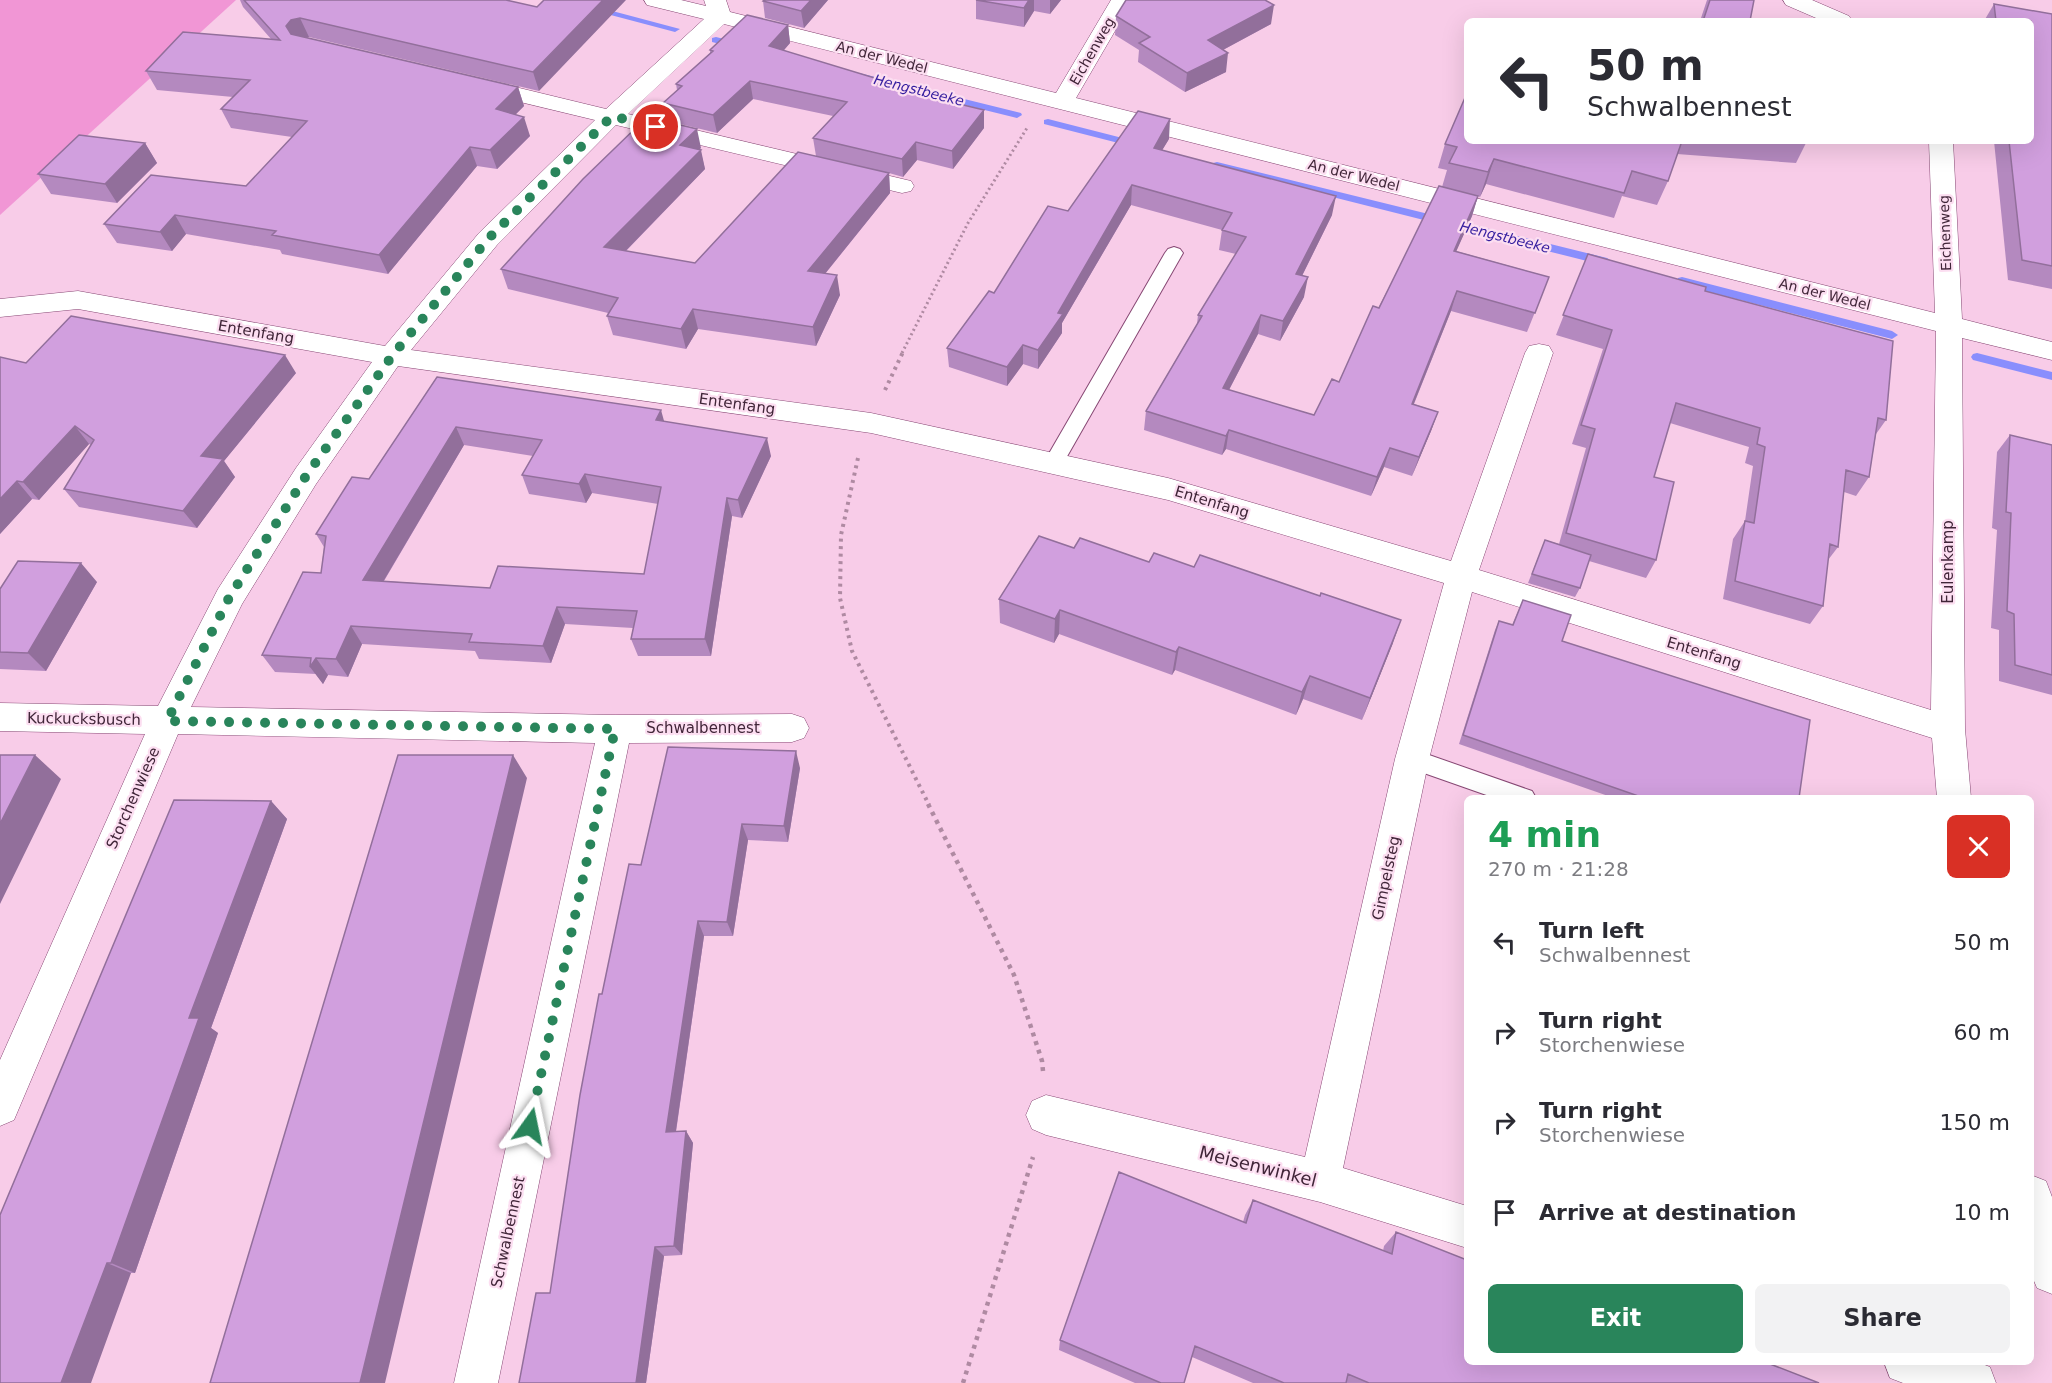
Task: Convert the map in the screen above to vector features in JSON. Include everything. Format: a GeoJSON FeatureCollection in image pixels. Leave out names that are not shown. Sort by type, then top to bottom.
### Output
{"type":"FeatureCollection","features":[{"type":"Feature","properties":{"kind":"street","name":"An der Wedel"},"geometry":{"type":"LineString","coordinates":[[655,0],[717,8],[1062,102],[2052,351]]}},
{"type":"Feature","properties":{"kind":"street","name":"Eichenweg"},"geometry":{"type":"LineString","coordinates":[[1062,102],[1122,0]]}},
{"type":"Feature","properties":{"kind":"street"},"geometry":{"type":"LineString","coordinates":[[1794,0],[1834,18]]}},
{"type":"Feature","properties":{"kind":"street","name":"Storchenwiese"},"geometry":{"type":"LineString","coordinates":[[0,1106],[167,721],[229,598],[306,476],[392,356],[488,239],[717,8]]}},
{"type":"Feature","properties":{"kind":"street"},"geometry":{"type":"LineString","coordinates":[[460,81],[902,186]]}},
{"type":"Feature","properties":{"kind":"street","name":"Eichenweg"},"geometry":{"type":"LineString","coordinates":[[1941,144],[1949,326]]}},
{"type":"Feature","properties":{"kind":"street","name":"Entenfang"},"geometry":{"type":"LineString","coordinates":[[0,308],[78,300],[392,356],[871,423],[1054,462],[1168,489],[1461,576],[1948,729]]}},
{"type":"Feature","properties":{"kind":"street","name":"Eulenkamp"},"geometry":{"type":"LineString","coordinates":[[1949,326],[1948,729],[1954,795]]}},
{"type":"Feature","properties":{"kind":"street"},"geometry":{"type":"LineString","coordinates":[[1461,576],[1539,353]]}},
{"type":"Feature","properties":{"kind":"street","name":"Gimpelsteg"},"geometry":{"type":"LineString","coordinates":[[1320,1181],[1412,759],[1461,576]]}},
{"type":"Feature","properties":{"kind":"street","name":"Kuckucksbusch"},"geometry":{"type":"LineString","coordinates":[[0,717],[167,721]]}},
{"type":"Feature","properties":{"kind":"street","name":"Schwalbennest"},"geometry":{"type":"LineString","coordinates":[[167,721],[615,729],[792,728]]}},
{"type":"Feature","properties":{"kind":"street","name":"Schwalbennest"},"geometry":{"type":"LineString","coordinates":[[476,1383],[615,729]]}},
{"type":"Feature","properties":{"kind":"street","name":"Meisenwinkel"},"geometry":{"type":"LineString","coordinates":[[1046,1115],[1320,1181],[1464,1226]]}},
{"type":"Feature","properties":{"kind":"street"},"geometry":{"type":"LineString","coordinates":[[2034,1207],[2052,1273]]}},
{"type":"Feature","properties":{"kind":"street"},"geometry":{"type":"LineString","coordinates":[[1916,1365],[1974,1383]]}},
{"type":"Feature","properties":{"kind":"lane"},"geometry":{"type":"LineString","coordinates":[[1054,462],[1174,253]]}},
{"type":"Feature","properties":{"kind":"lane"},"geometry":{"type":"LineString","coordinates":[[1412,759],[1515,795]]}},
{"type":"Feature","properties":{"kind":"path"},"geometry":{"type":"LineString","coordinates":[[963,1383],[1046,1115],[1042,1061],[1014,975],[852,651],[840,598],[842,535],[861,448],[922,308],[968,220],[1040,108],[1062,102]]}},
{"type":"Feature","properties":{"kind":"shaded area"},"geometry":{"type":"Polygon","coordinates":[[[0,0],[236,0],[0,215],[0,0]]]}},
{"type":"Feature","properties":{"kind":"building"},"geometry":{"type":"Polygon","coordinates":[[[244,0],[506,0],[537,7],[544,0],[603,0],[533,72],[300,18],[291,20],[286,26],[291,34],[518,87],[496,109],[524,117],[490,150],[470,147],[379,255],[272,235],[276,231],[175,215],[160,232],[104,224],[151,175],[246,186],[307,121],[221,109],[250,80],[146,71],[183,32],[280,40],[244,0]]]}},
{"type":"Feature","properties":{"kind":"building"},"geometry":{"type":"Polygon","coordinates":[[[764,0],[811,0],[801,11],[764,0]]]}},
{"type":"Feature","properties":{"kind":"building"},"geometry":{"type":"Polygon","coordinates":[[[976,0],[1029,0],[1024,8],[976,0]]]}},
{"type":"Feature","properties":{"kind":"building"},"geometry":{"type":"Polygon","coordinates":[[[1126,0],[1265,0],[1274,5],[1208,40],[1228,53],[1187,73],[1139,43],[1150,37],[1116,16],[1126,0]]]}},
{"type":"Feature","properties":{"kind":"building"},"geometry":{"type":"Polygon","coordinates":[[[1710,0],[1754,0],[1751,18],[1704,18],[1710,0]]]}},
{"type":"Feature","properties":{"kind":"building"},"geometry":{"type":"Polygon","coordinates":[[[1994,4],[2052,14],[2052,266],[2022,260],[2009,144],[2034,144],[2034,18],[1996,18],[1994,4]]]}},
{"type":"Feature","properties":{"kind":"building"},"geometry":{"type":"Polygon","coordinates":[[[747,15],[788,25],[769,46],[878,79],[876,84],[984,110],[952,151],[916,142],[902,159],[813,138],[847,102],[750,81],[713,115],[663,103],[682,86],[676,84],[713,51],[710,50],[747,15]]]}},
{"type":"Feature","properties":{"kind":"building"},"geometry":{"type":"Polygon","coordinates":[[[1464,100],[1464,144],[1681,144],[1668,181],[1632,171],[1624,193],[1494,159],[1488,172],[1449,163],[1457,147],[1445,144],[1464,100]]]}},
{"type":"Feature","properties":{"kind":"building"},"geometry":{"type":"Polygon","coordinates":[[[1138,111],[1170,119],[1154,148],[1336,196],[1296,274],[1308,277],[1283,321],[1261,315],[1223,388],[1314,415],[1332,379],[1339,382],[1373,306],[1379,308],[1439,186],[1478,196],[1454,251],[1549,277],[1535,313],[1457,291],[1412,404],[1438,412],[1419,457],[1390,448],[1377,477],[1229,430],[1226,436],[1146,411],[1202,316],[1198,315],[1246,237],[1222,230],[1232,213],[1132,185],[1058,313],[1063,314],[1038,350],[1023,345],[1007,367],[947,348],[989,291],[994,293],[1048,206],[1068,211],[1138,111]]]}},
{"type":"Feature","properties":{"kind":"building"},"geometry":{"type":"Polygon","coordinates":[[[647,117],[697,129],[680,145],[701,150],[604,247],[695,263],[798,152],[889,173],[808,271],[837,275],[813,327],[693,309],[681,329],[607,316],[618,298],[501,269],[583,179],[647,117]]]}},
{"type":"Feature","properties":{"kind":"building"},"geometry":{"type":"Polygon","coordinates":[[[79,135],[145,143],[105,184],[38,174],[79,135]]]}},
{"type":"Feature","properties":{"kind":"building"},"geometry":{"type":"Polygon","coordinates":[[[1588,254],[1706,287],[1705,291],[1893,341],[1886,420],[1878,418],[1869,477],[1846,470],[1838,547],[1830,544],[1823,606],[1735,581],[1745,521],[1754,523],[1765,447],[1757,444],[1760,428],[1676,403],[1654,477],[1674,482],[1656,560],[1566,533],[1595,429],[1581,425],[1612,330],[1563,315],[1588,254]]]}},
{"type":"Feature","properties":{"kind":"building"},"geometry":{"type":"Polygon","coordinates":[[[71,316],[285,355],[201,456],[223,459],[183,511],[64,489],[94,440],[75,426],[23,482],[17,481],[0,499],[0,357],[26,363],[71,316]]]}},
{"type":"Feature","properties":{"kind":"building"},"geometry":{"type":"Polygon","coordinates":[[[437,377],[661,410],[656,420],[767,438],[738,500],[727,498],[705,639],[631,639],[637,611],[557,607],[543,646],[469,642],[472,634],[351,626],[336,659],[316,658],[310,667],[311,658],[262,655],[303,572],[321,573],[326,536],[316,534],[352,477],[369,479],[437,377]],[[456,427],[363,580],[490,588],[498,566],[644,574],[661,487],[585,474],[579,484],[522,475],[542,440],[456,427]]]}},
{"type":"Feature","properties":{"kind":"building"},"geometry":{"type":"Polygon","coordinates":[[[2010,435],[2052,445],[2052,675],[2015,665],[2014,614],[2007,611],[2011,513],[2006,512],[2010,435]]]}},
{"type":"Feature","properties":{"kind":"building"},"geometry":{"type":"Polygon","coordinates":[[[1039,536],[1074,548],[1080,538],[1149,562],[1154,553],[1194,567],[1200,555],[1320,596],[1321,593],[1401,620],[1370,698],[1310,676],[1302,692],[1179,647],[1176,652],[1060,610],[1055,619],[999,599],[1039,536]]]}},
{"type":"Feature","properties":{"kind":"building"},"geometry":{"type":"Polygon","coordinates":[[[1545,540],[1591,555],[1580,588],[1532,574],[1545,540]]]}},
{"type":"Feature","properties":{"kind":"building"},"geometry":{"type":"Polygon","coordinates":[[[18,561],[81,563],[28,653],[0,652],[0,589],[18,561]]]}},
{"type":"Feature","properties":{"kind":"building"},"geometry":{"type":"Polygon","coordinates":[[[1523,600],[1571,615],[1562,641],[1810,720],[1799,795],[1635,795],[1463,735],[1499,621],[1513,625],[1523,600]]]}},
{"type":"Feature","properties":{"kind":"building"},"geometry":{"type":"Polygon","coordinates":[[[668,747],[796,751],[784,826],[742,824],[727,922],[698,921],[666,1132],[686,1131],[674,1246],[655,1247],[636,1383],[519,1383],[536,1293],[550,1293],[580,1095],[599,994],[602,994],[629,864],[641,865],[668,747]]]}},
{"type":"Feature","properties":{"kind":"building"},"geometry":{"type":"Polygon","coordinates":[[[0,755],[35,755],[0,824],[0,755]]]}},
{"type":"Feature","properties":{"kind":"building"},"geometry":{"type":"Polygon","coordinates":[[[398,755],[513,755],[360,1383],[210,1383],[398,755]]]}},
{"type":"Feature","properties":{"kind":"building"},"geometry":{"type":"Polygon","coordinates":[[[174,800],[271,801],[189,1018],[199,1018],[111,1263],[107,1263],[61,1383],[0,1383],[0,1215],[174,800]]]}},
{"type":"Feature","properties":{"kind":"building"},"geometry":{"type":"Polygon","coordinates":[[[1119,1172],[1246,1223],[1253,1200],[1392,1254],[1396,1232],[1464,1259],[1464,1365],[1773,1365],[1819,1383],[1369,1383],[1348,1374],[1346,1383],[1284,1383],[1195,1346],[1184,1383],[1161,1383],[1060,1340],[1119,1172]]]}},
{"type":"Feature","properties":{"kind":"waterway","name":"Hengstbeeke"},"geometry":{"type":"LineString","coordinates":[[559,0],[675,29]]}},
{"type":"Feature","properties":{"kind":"waterway","name":"Hengstbeeke"},"geometry":{"type":"LineString","coordinates":[[716,40],[740,46]]}},
{"type":"Feature","properties":{"kind":"waterway","name":"Hengstbeeke"},"geometry":{"type":"LineString","coordinates":[[859,76],[1017,115]]}},
{"type":"Feature","properties":{"kind":"waterway","name":"Hengstbeeke"},"geometry":{"type":"LineString","coordinates":[[1048,122],[1138,145]]}},
{"type":"Feature","properties":{"kind":"waterway","name":"Hengstbeeke"},"geometry":{"type":"LineString","coordinates":[[1217,165],[1607,262]]}},
{"type":"Feature","properties":{"kind":"waterway","name":"Hengstbeeke"},"geometry":{"type":"LineString","coordinates":[[1682,281],[1892,335]]}},
{"type":"Feature","properties":{"kind":"waterway","name":"Hengstbeeke"},"geometry":{"type":"LineString","coordinates":[[1977,357],[2052,376]]}},
{"type":"Feature","properties":{"kind":"route"},"geometry":{"type":"LineString","coordinates":[[530,1126],[615,729],[167,721],[229,598],[306,476],[392,356],[488,239],[612,116],[656,127]]}}]}
